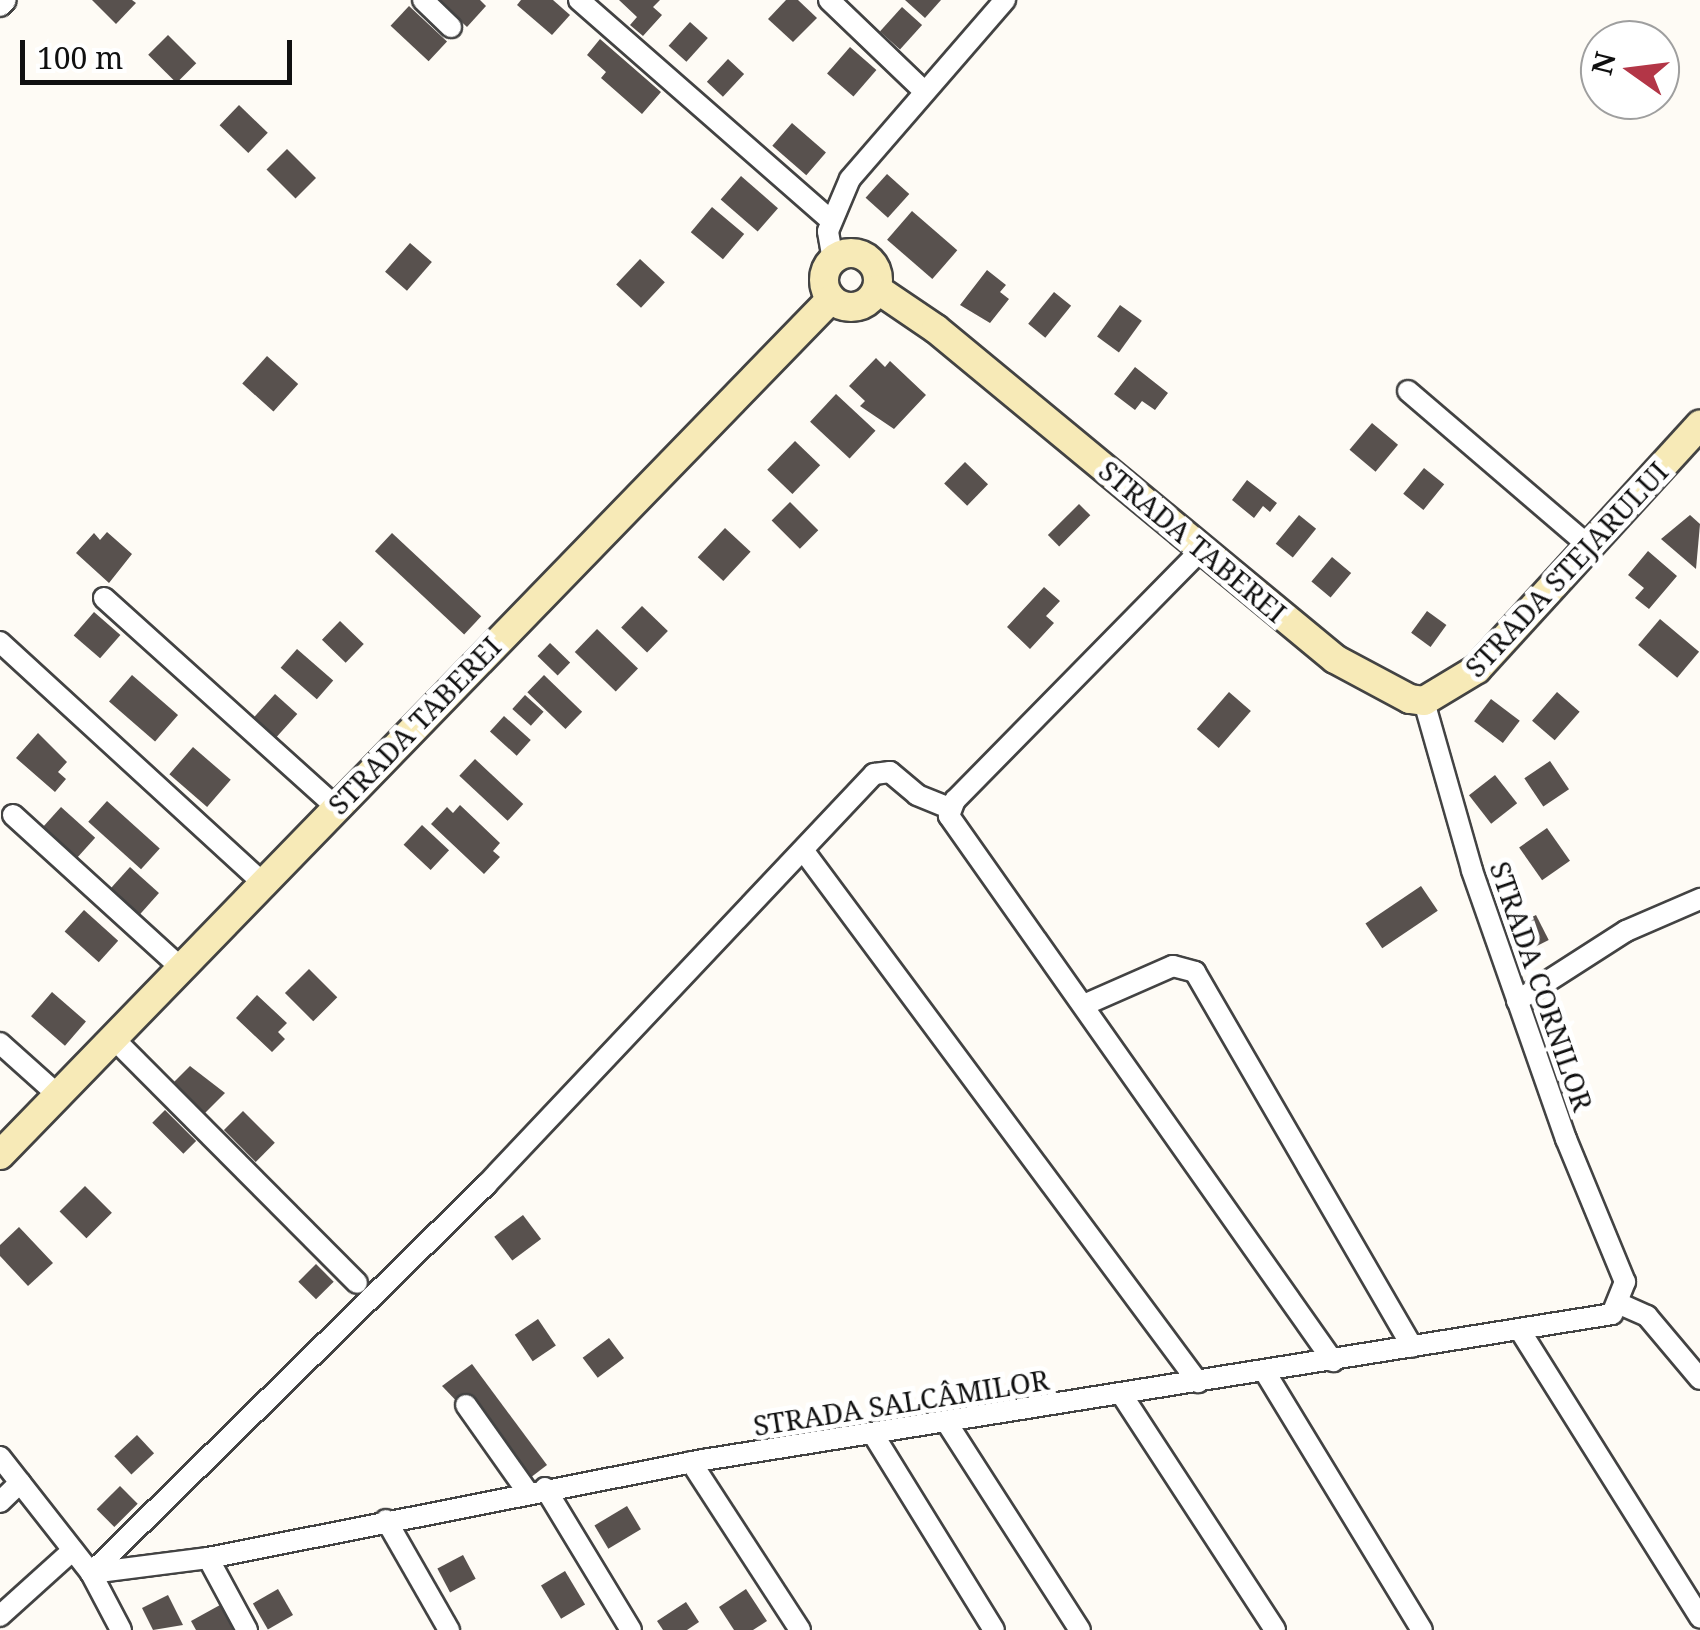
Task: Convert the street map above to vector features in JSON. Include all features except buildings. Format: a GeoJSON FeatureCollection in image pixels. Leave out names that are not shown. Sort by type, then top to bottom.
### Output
{"type":"FeatureCollection","features":[{"type":"Feature","properties":{"kind":"street"},"geometry":{"type":"LineString","coordinates":[[0,6],[6,0]]}},
{"type":"Feature","properties":{"kind":"street"},"geometry":{"type":"LineString","coordinates":[[423,0],[450,27]]}},
{"type":"Feature","properties":{"kind":"street"},"geometry":{"type":"LineString","coordinates":[[579,0],[830,220]]}},
{"type":"Feature","properties":{"kind":"street"},"geometry":{"type":"LineString","coordinates":[[828,0],[924,91]]}},
{"type":"Feature","properties":{"kind":"street"},"geometry":{"type":"LineString","coordinates":[[877,289],[860,306],[830,299],[824,279],[832,260],[830,220],[850,179],[1005,0]]}},
{"type":"Feature","properties":{"kind":"street","name":"STRADA TABEREI"},"geometry":{"type":"LineString","coordinates":[[832,260],[862,255],[877,273],[877,289],[936,330],[1366,680],[1424,701]]}},
{"type":"Feature","properties":{"kind":"street","name":"STRADA TABEREI"},"geometry":{"type":"LineString","coordinates":[[0,1155],[830,299]]}},
{"type":"Feature","properties":{"kind":"street"},"geometry":{"type":"LineString","coordinates":[[1408,391],[1590,547]]}},
{"type":"Feature","properties":{"kind":"street","name":"STRADA STEJARULUI"},"geometry":{"type":"LineString","coordinates":[[1424,701],[1477,669],[1699,428]]}},
{"type":"Feature","properties":{"kind":"street"},"geometry":{"type":"LineString","coordinates":[[950,808],[1202,548]]}},
{"type":"Feature","properties":{"kind":"street"},"geometry":{"type":"LineString","coordinates":[[104,598],[335,806]]}},
{"type":"Feature","properties":{"kind":"street"},"geometry":{"type":"LineString","coordinates":[[0,642],[262,882]]}},
{"type":"Feature","properties":{"kind":"street","name":"STRADA CORNILOR"},"geometry":{"type":"LineString","coordinates":[[1424,701],[1518,1001],[1625,1282],[1620,1304]]}},
{"type":"Feature","properties":{"kind":"street"},"geometry":{"type":"LineString","coordinates":[[91,1573],[487,1184],[882,771],[950,808]]}},
{"type":"Feature","properties":{"kind":"street"},"geometry":{"type":"LineString","coordinates":[[950,808],[953,827],[1084,1005],[1333,1361]]}},
{"type":"Feature","properties":{"kind":"street"},"geometry":{"type":"LineString","coordinates":[[13,815],[180,967]]}},
{"type":"Feature","properties":{"kind":"street"},"geometry":{"type":"LineString","coordinates":[[803,850],[1198,1382]]}},
{"type":"Feature","properties":{"kind":"street"},"geometry":{"type":"LineString","coordinates":[[1518,1001],[1626,931],[1700,899]]}},
{"type":"Feature","properties":{"kind":"street"},"geometry":{"type":"LineString","coordinates":[[1084,1005],[1173,966],[1196,972],[1412,1347]]}},
{"type":"Feature","properties":{"kind":"street"},"geometry":{"type":"LineString","coordinates":[[112,1037],[356,1283]]}},
{"type":"Feature","properties":{"kind":"street"},"geometry":{"type":"LineString","coordinates":[[0,1043],[53,1100]]}},
{"type":"Feature","properties":{"kind":"street"},"geometry":{"type":"LineString","coordinates":[[0,1060],[53,1100]]}},
{"type":"Feature","properties":{"kind":"street"},"geometry":{"type":"LineString","coordinates":[[1620,1304],[1647,1316],[1700,1379]]}},
{"type":"Feature","properties":{"kind":"street","name":"STRADA SALCÂMILOR"},"geometry":{"type":"LineString","coordinates":[[91,1573],[208,1558],[691,1462],[1600,1318],[1620,1304]]}},
{"type":"Feature","properties":{"kind":"street"},"geometry":{"type":"LineString","coordinates":[[1520,1332],[1700,1617]]}},
{"type":"Feature","properties":{"kind":"street"},"geometry":{"type":"LineString","coordinates":[[1265,1372],[1422,1630]]}},
{"type":"Feature","properties":{"kind":"street"},"geometry":{"type":"LineString","coordinates":[[1122,1395],[1274,1630]]}},
{"type":"Feature","properties":{"kind":"street"},"geometry":{"type":"LineString","coordinates":[[466,1405],[536,1490],[631,1630]]}},
{"type":"Feature","properties":{"kind":"street"},"geometry":{"type":"LineString","coordinates":[[947,1423],[1080,1630]]}},
{"type":"Feature","properties":{"kind":"street"},"geometry":{"type":"LineString","coordinates":[[874,1434],[994,1630]]}},
{"type":"Feature","properties":{"kind":"street"},"geometry":{"type":"LineString","coordinates":[[0,1457],[91,1573],[121,1630]]}},
{"type":"Feature","properties":{"kind":"street"},"geometry":{"type":"LineString","coordinates":[[691,1462],[800,1630]]}},
{"type":"Feature","properties":{"kind":"street"},"geometry":{"type":"LineString","coordinates":[[0,1502],[20,1483]]}},
{"type":"Feature","properties":{"kind":"street"},"geometry":{"type":"LineString","coordinates":[[386,1520],[449,1630]]}},
{"type":"Feature","properties":{"kind":"street"},"geometry":{"type":"LineString","coordinates":[[0,1616],[73,1550]]}},
{"type":"Feature","properties":{"kind":"street"},"geometry":{"type":"LineString","coordinates":[[208,1558],[247,1630]]}}]}
